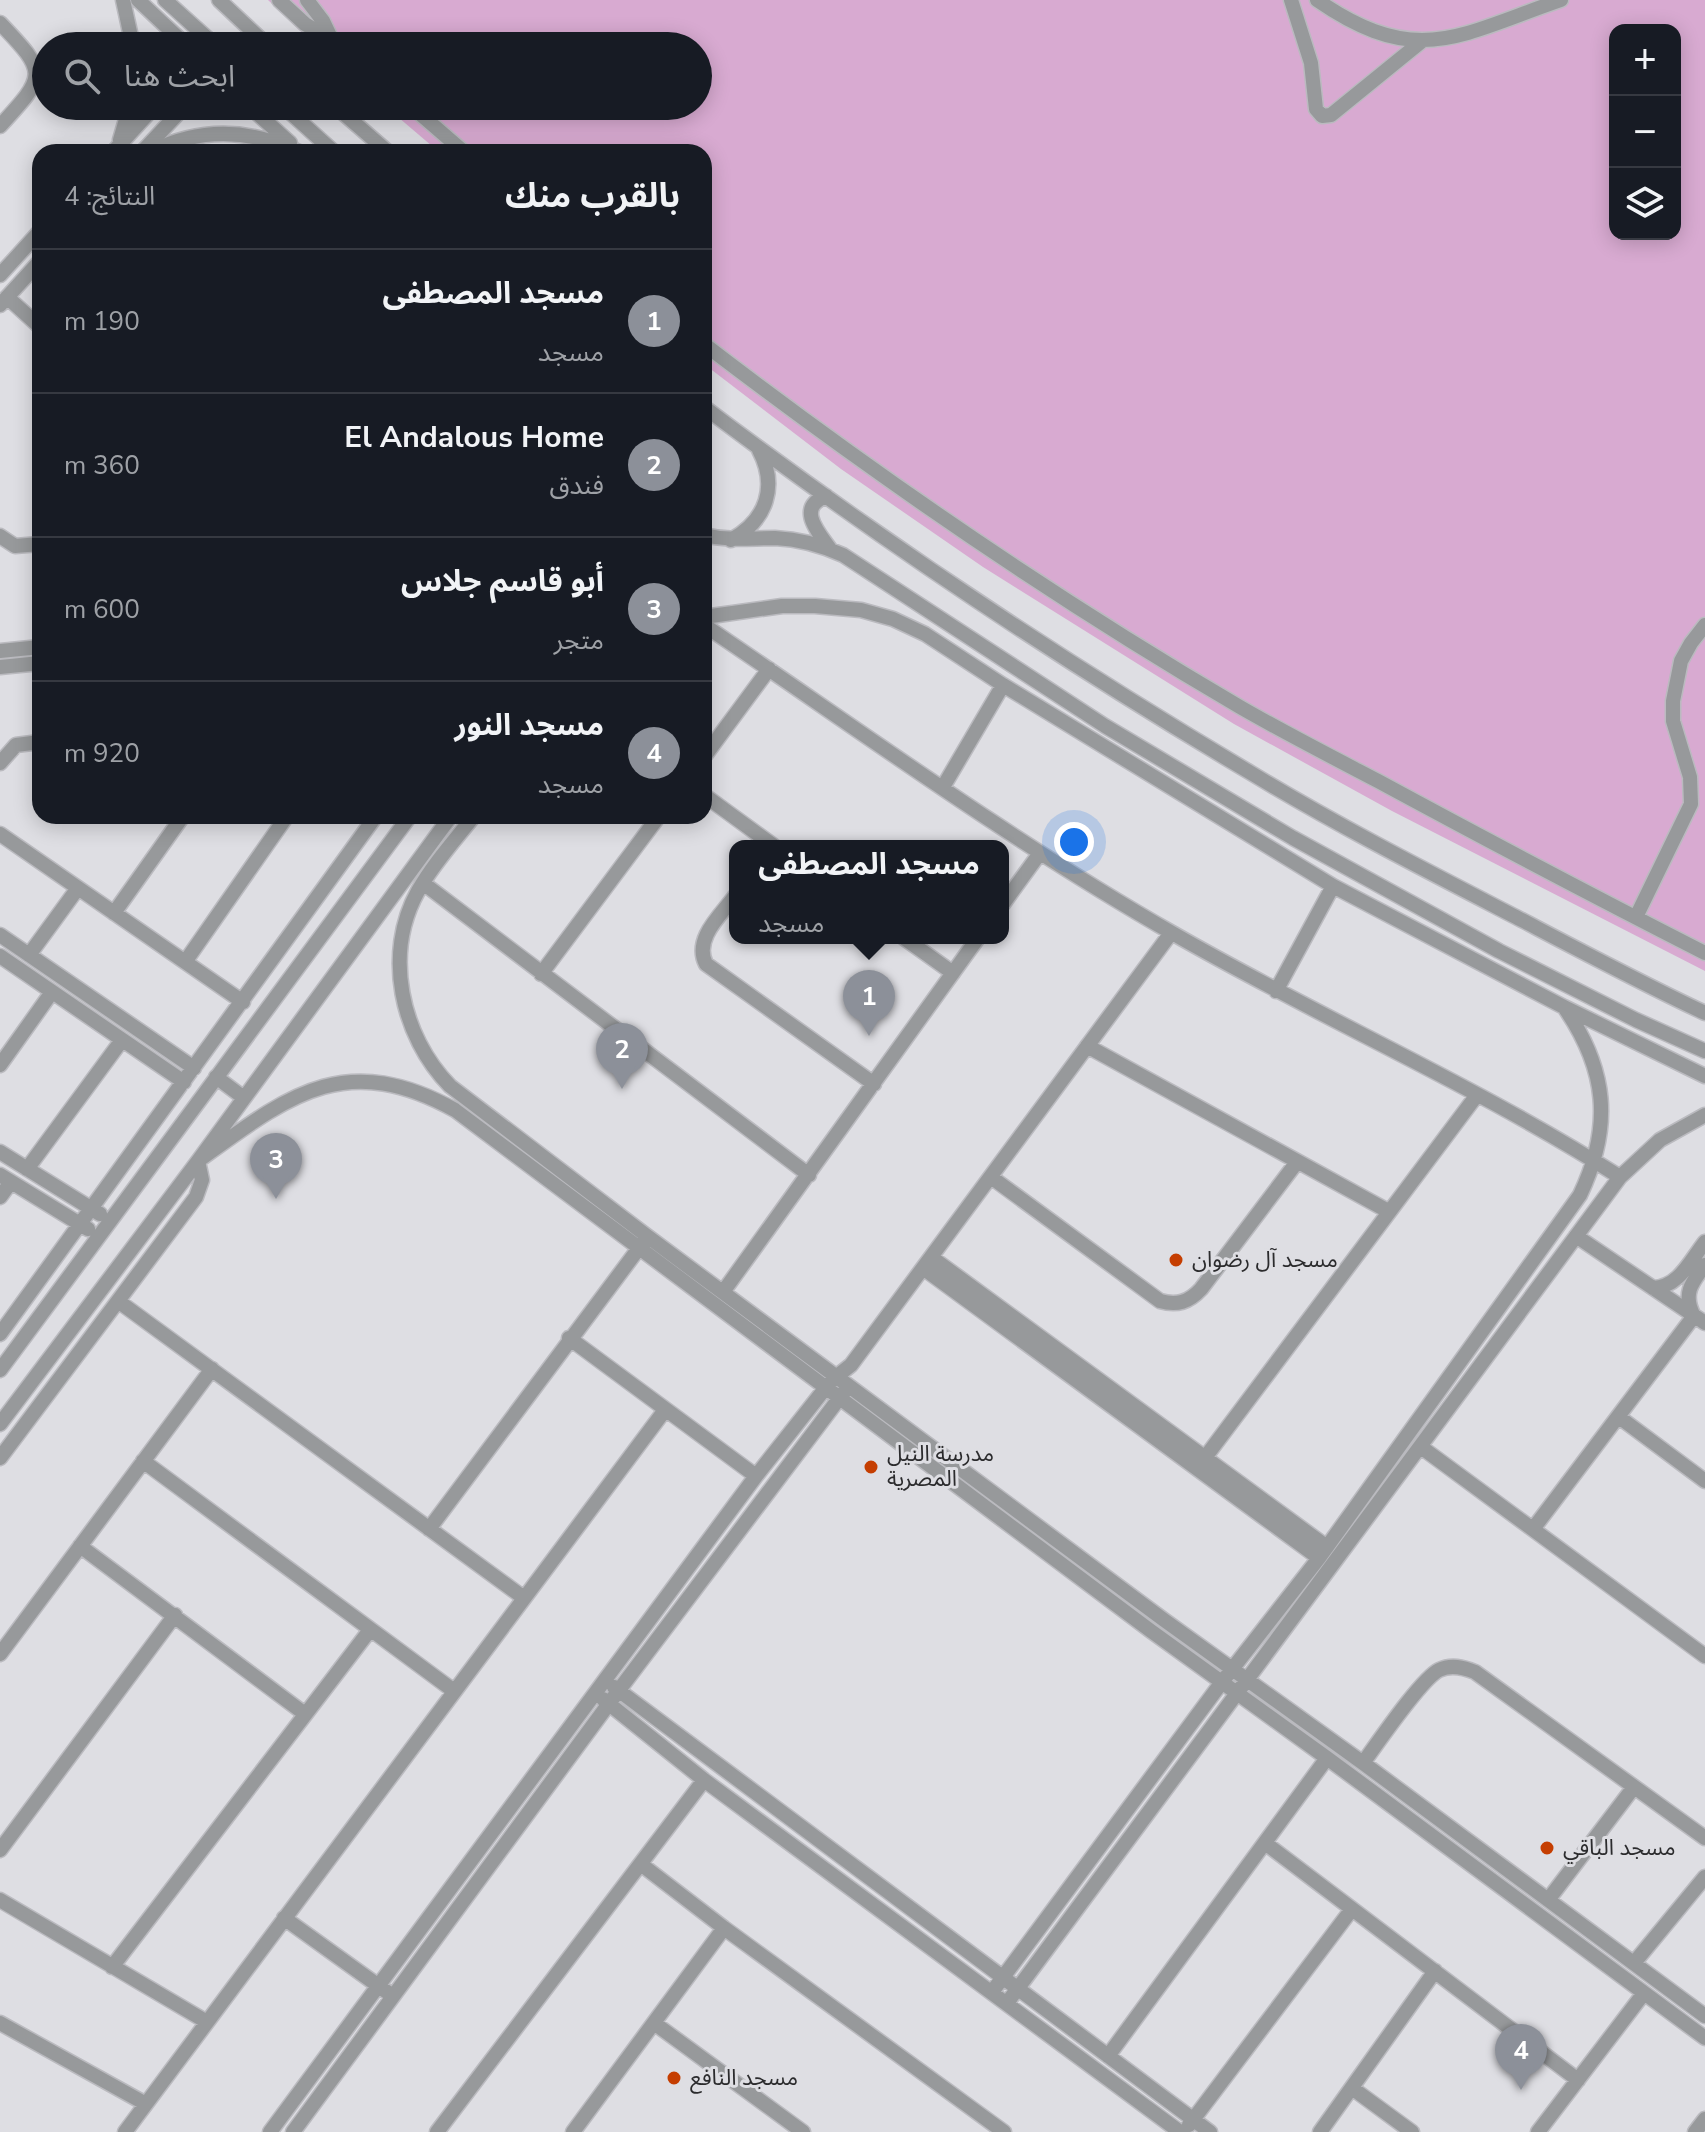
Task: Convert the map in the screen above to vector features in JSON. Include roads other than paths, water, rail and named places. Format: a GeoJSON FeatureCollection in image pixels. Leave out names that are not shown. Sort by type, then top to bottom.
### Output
{"type":"FeatureCollection","features":[{"type":"Feature","properties":{"kind":"street"},"geometry":{"type":"LineString","coordinates":[[123,0],[130,32]]}},
{"type":"Feature","properties":{"kind":"street"},"geometry":{"type":"LineString","coordinates":[[138,0],[169,32]]}},
{"type":"Feature","properties":{"kind":"street"},"geometry":{"type":"LineString","coordinates":[[165,0],[200,32]]}},
{"type":"Feature","properties":{"kind":"street"},"geometry":{"type":"LineString","coordinates":[[219,0],[253,32]]}},
{"type":"Feature","properties":{"kind":"street"},"geometry":{"type":"LineString","coordinates":[[284,5],[305,0],[329,32]]}},
{"type":"Feature","properties":{"kind":"street"},"geometry":{"type":"LineString","coordinates":[[1291,0],[1311,63],[1315,94],[1342,105],[1422,41]]}},
{"type":"Feature","properties":{"kind":"street"},"geometry":{"type":"LineString","coordinates":[[1317,0],[1363,29],[1401,40],[1422,41],[1458,37],[1561,0]]}},
{"type":"Feature","properties":{"kind":"street"},"geometry":{"type":"LineString","coordinates":[[284,5],[317,32]]}},
{"type":"Feature","properties":{"kind":"street"},"geometry":{"type":"LineString","coordinates":[[0,23],[32,59]]}},
{"type":"Feature","properties":{"kind":"street"},"geometry":{"type":"LineString","coordinates":[[0,126],[29,94],[32,86]]}},
{"type":"Feature","properties":{"kind":"street"},"geometry":{"type":"LineString","coordinates":[[117,144],[125,120]]}},
{"type":"Feature","properties":{"kind":"street"},"geometry":{"type":"LineString","coordinates":[[120,144],[142,120]]}},
{"type":"Feature","properties":{"kind":"street"},"geometry":{"type":"LineString","coordinates":[[149,144],[171,120]]}},
{"type":"Feature","properties":{"kind":"street"},"geometry":{"type":"LineString","coordinates":[[264,120],[290,144]]}},
{"type":"Feature","properties":{"kind":"street"},"geometry":{"type":"LineString","coordinates":[[299,120],[325,144]]}},
{"type":"Feature","properties":{"kind":"street"},"geometry":{"type":"LineString","coordinates":[[351,120],[379,144]]}},
{"type":"Feature","properties":{"kind":"street"},"geometry":{"type":"LineString","coordinates":[[427,120],[455,144]]}},
{"type":"Feature","properties":{"kind":"street"},"geometry":{"type":"LineString","coordinates":[[171,144],[222,133],[262,137],[279,144]]}},
{"type":"Feature","properties":{"kind":"street"},"geometry":{"type":"LineString","coordinates":[[0,275],[32,240]]}},
{"type":"Feature","properties":{"kind":"street"},"geometry":{"type":"LineString","coordinates":[[32,270],[4,301],[32,321]]}},
{"type":"Feature","properties":{"kind":"street"},"geometry":{"type":"LineString","coordinates":[[712,350],[797,415],[979,542],[1172,666],[1256,716],[1705,953]]}},
{"type":"Feature","properties":{"kind":"street"},"geometry":{"type":"LineString","coordinates":[[712,413],[826,496],[1007,620],[1251,773],[1408,861],[1588,956],[1705,1013]]}},
{"type":"Feature","properties":{"kind":"street"},"geometry":{"type":"LineString","coordinates":[[731,540],[752,525],[769,498],[768,473],[758,447]]}},
{"type":"Feature","properties":{"kind":"street"},"geometry":{"type":"LineString","coordinates":[[826,496],[815,503],[810,515],[813,527],[830,549]]}},
{"type":"Feature","properties":{"kind":"street"},"geometry":{"type":"LineString","coordinates":[[0,536],[15,546],[32,545]]}},
{"type":"Feature","properties":{"kind":"street"},"geometry":{"type":"LineString","coordinates":[[712,536],[731,540],[786,539],[830,549],[856,562],[1105,726],[1293,838],[1499,951],[1705,1051]]}},
{"type":"Feature","properties":{"kind":"street"},"geometry":{"type":"LineString","coordinates":[[712,616],[782,606],[861,610],[893,619],[925,634],[1003,685],[1333,886],[1564,1007],[1705,1076]]}},
{"type":"Feature","properties":{"kind":"street"},"geometry":{"type":"LineString","coordinates":[[1636,917],[1691,804],[1690,777],[1673,721],[1673,701],[1681,661],[1705,625]]}},
{"type":"Feature","properties":{"kind":"street"},"geometry":{"type":"LineString","coordinates":[[712,630],[1040,853],[1171,933],[1477,1095],[1620,1177]]}},
{"type":"Feature","properties":{"kind":"street"},"geometry":{"type":"LineString","coordinates":[[0,651],[32,648]]}},
{"type":"Feature","properties":{"kind":"street"},"geometry":{"type":"LineString","coordinates":[[0,667],[32,664]]}},
{"type":"Feature","properties":{"kind":"street"},"geometry":{"type":"LineString","coordinates":[[712,746],[769,669]]}},
{"type":"Feature","properties":{"kind":"street"},"geometry":{"type":"LineString","coordinates":[[943,787],[1003,685]]}},
{"type":"Feature","properties":{"kind":"street"},"geometry":{"type":"LineString","coordinates":[[0,763],[16,745],[32,743]]}},
{"type":"Feature","properties":{"kind":"street"},"geometry":{"type":"LineString","coordinates":[[712,801],[765,840]]}},
{"type":"Feature","properties":{"kind":"street"},"geometry":{"type":"LineString","coordinates":[[114,913],[177,824]]}},
{"type":"Feature","properties":{"kind":"street"},"geometry":{"type":"LineString","coordinates":[[185,962],[281,824]]}},
{"type":"Feature","properties":{"kind":"street"},"geometry":{"type":"LineString","coordinates":[[0,1334],[370,824]]}},
{"type":"Feature","properties":{"kind":"street"},"geometry":{"type":"LineString","coordinates":[[0,1370],[404,824]]}},
{"type":"Feature","properties":{"kind":"street"},"geometry":{"type":"LineString","coordinates":[[0,1424],[445,824]]}},
{"type":"Feature","properties":{"kind":"street"},"geometry":{"type":"LineString","coordinates":[[468,824],[423,883],[405,920],[401,942],[400,975],[407,1015],[419,1045],[434,1069],[465,1099],[825,1387],[1705,2038]]}},
{"type":"Feature","properties":{"kind":"street"},"geometry":{"type":"LineString","coordinates":[[541,974],[653,824]]}},
{"type":"Feature","properties":{"kind":"street"},"geometry":{"type":"LineString","coordinates":[[0,834],[243,1002]]}},
{"type":"Feature","properties":{"kind":"street"},"geometry":{"type":"LineString","coordinates":[[1009,896],[1040,853]]}},
{"type":"Feature","properties":{"kind":"street"},"geometry":{"type":"LineString","coordinates":[[423,883],[809,1175]]}},
{"type":"Feature","properties":{"kind":"street"},"geometry":{"type":"LineString","coordinates":[[1276,991],[1333,886]]}},
{"type":"Feature","properties":{"kind":"street"},"geometry":{"type":"LineString","coordinates":[[29,955],[78,888]]}},
{"type":"Feature","properties":{"kind":"street"},"geometry":{"type":"LineString","coordinates":[[729,904],[704,939],[702,951],[706,964],[874,1084]]}},
{"type":"Feature","properties":{"kind":"street"},"geometry":{"type":"LineString","coordinates":[[293,2132],[619,1690],[840,1398],[842,1380],[851,1365],[1171,933]]}},
{"type":"Feature","properties":{"kind":"street"},"geometry":{"type":"LineString","coordinates":[[0,935],[194,1068]]}},
{"type":"Feature","properties":{"kind":"street"},"geometry":{"type":"LineString","coordinates":[[912,944],[953,973]]}},
{"type":"Feature","properties":{"kind":"street"},"geometry":{"type":"LineString","coordinates":[[723,1292],[974,944]]}},
{"type":"Feature","properties":{"kind":"street"},"geometry":{"type":"LineString","coordinates":[[0,956],[184,1082]]}},
{"type":"Feature","properties":{"kind":"street"},"geometry":{"type":"LineString","coordinates":[[1,1060],[52,992]]}},
{"type":"Feature","properties":{"kind":"street"},"geometry":{"type":"LineString","coordinates":[[992,1992],[1222,1682],[1323,1552],[1580,1195],[1594,1161],[1601,1128],[1599,1085],[1586,1044],[1564,1007]]}},
{"type":"Feature","properties":{"kind":"street"},"geometry":{"type":"LineString","coordinates":[[27,1169],[122,1040]]}},
{"type":"Feature","properties":{"kind":"street"},"geometry":{"type":"LineString","coordinates":[[1087,1046],[1388,1211]]}},
{"type":"Feature","properties":{"kind":"street"},"geometry":{"type":"LineString","coordinates":[[416,1091],[422,1078],[434,1069]]}},
{"type":"Feature","properties":{"kind":"street"},"geometry":{"type":"LineString","coordinates":[[216,1077],[244,1098]]}},
{"type":"Feature","properties":{"kind":"street"},"geometry":{"type":"LineString","coordinates":[[198,1161],[262,1115],[305,1091],[333,1084],[362,1081],[390,1084],[416,1091],[468,1119],[643,1242],[723,1292],[1705,2016]]}},
{"type":"Feature","properties":{"kind":"street"},"geometry":{"type":"LineString","coordinates":[[1201,1464],[1477,1095]]}},
{"type":"Feature","properties":{"kind":"street"},"geometry":{"type":"LineString","coordinates":[[1007,2003],[1620,1177],[1660,1140],[1705,1115]]}},
{"type":"Feature","properties":{"kind":"street"},"geometry":{"type":"LineString","coordinates":[[0,1152],[110,1221]]}},
{"type":"Feature","properties":{"kind":"street"},"geometry":{"type":"LineString","coordinates":[[0,1458],[199,1192],[202,1174],[198,1161]]}},
{"type":"Feature","properties":{"kind":"street"},"geometry":{"type":"LineString","coordinates":[[991,1177],[1160,1301],[1178,1304],[1195,1296],[1297,1162]]}},
{"type":"Feature","properties":{"kind":"street"},"geometry":{"type":"LineString","coordinates":[[0,1197],[6,1178],[100,1236]]}},
{"type":"Feature","properties":{"kind":"street"},"geometry":{"type":"LineString","coordinates":[[1576,1236],[1699,1320]]}},
{"type":"Feature","properties":{"kind":"street"},"geometry":{"type":"LineString","coordinates":[[429,1529],[643,1242]]}},
{"type":"Feature","properties":{"kind":"street"},"geometry":{"type":"LineString","coordinates":[[1653,1288],[1662,1288],[1677,1279],[1705,1242]]}},
{"type":"Feature","properties":{"kind":"street"},"geometry":{"type":"LineString","coordinates":[[123,1260],[140,1272]]}},
{"type":"Feature","properties":{"kind":"street"},"geometry":{"type":"LineString","coordinates":[[927,1262],[1323,1552]]}},
{"type":"Feature","properties":{"kind":"street"},"geometry":{"type":"LineString","coordinates":[[1699,1320],[1687,1298],[1689,1288],[1705,1265]]}},
{"type":"Feature","properties":{"kind":"street"},"geometry":{"type":"LineString","coordinates":[[118,1301],[524,1598]]}},
{"type":"Feature","properties":{"kind":"street"},"geometry":{"type":"LineString","coordinates":[[1533,1529],[1699,1320]]}},
{"type":"Feature","properties":{"kind":"street"},"geometry":{"type":"LineString","coordinates":[[569,1338],[756,1476]]}},
{"type":"Feature","properties":{"kind":"street"},"geometry":{"type":"LineString","coordinates":[[0,1654],[212,1369]]}},
{"type":"Feature","properties":{"kind":"street"},"geometry":{"type":"LineString","coordinates":[[270,2132],[756,1476],[825,1387],[842,1380]]}},
{"type":"Feature","properties":{"kind":"street"},"geometry":{"type":"LineString","coordinates":[[1437,1394],[1452,1404]]}},
{"type":"Feature","properties":{"kind":"street"},"geometry":{"type":"LineString","coordinates":[[125,2132],[665,1410]]}},
{"type":"Feature","properties":{"kind":"street"},"geometry":{"type":"LineString","coordinates":[[1619,1417],[1705,1481]]}},
{"type":"Feature","properties":{"kind":"street"},"geometry":{"type":"LineString","coordinates":[[1421,1447],[1705,1656]]}},
{"type":"Feature","properties":{"kind":"street"},"geometry":{"type":"LineString","coordinates":[[143,1461],[454,1691]]}},
{"type":"Feature","properties":{"kind":"street"},"geometry":{"type":"LineString","coordinates":[[80,1546],[305,1714]]}},
{"type":"Feature","properties":{"kind":"street"},"geometry":{"type":"LineString","coordinates":[[0,1850],[175,1615]]}},
{"type":"Feature","properties":{"kind":"street"},"geometry":{"type":"LineString","coordinates":[[112,1967],[370,1630]]}},
{"type":"Feature","properties":{"kind":"street"},"geometry":{"type":"LineString","coordinates":[[1363,1763],[1429,1677],[1437,1671],[1456,1667],[1475,1672],[1705,1838]]}},
{"type":"Feature","properties":{"kind":"street"},"geometry":{"type":"LineString","coordinates":[[606,1681],[1108,2056],[1186,2128]]}},
{"type":"Feature","properties":{"kind":"street"},"geometry":{"type":"LineString","coordinates":[[596,1694],[704,1780],[1007,2003],[1186,2128],[1210,2132]]}},
{"type":"Feature","properties":{"kind":"street"},"geometry":{"type":"LineString","coordinates":[[1108,2056],[1327,1758]]}},
{"type":"Feature","properties":{"kind":"street"},"geometry":{"type":"LineString","coordinates":[[437,2132],[704,1780]]}},
{"type":"Feature","properties":{"kind":"street"},"geometry":{"type":"LineString","coordinates":[[1548,1900],[1634,1787]]}},
{"type":"Feature","properties":{"kind":"street"},"geometry":{"type":"LineString","coordinates":[[1265,1843],[1578,2080]]}},
{"type":"Feature","properties":{"kind":"street"},"geometry":{"type":"LineString","coordinates":[[642,1865],[1004,2132]]}},
{"type":"Feature","properties":{"kind":"street"},"geometry":{"type":"LineString","coordinates":[[1634,1963],[1705,1877]]}},
{"type":"Feature","properties":{"kind":"street"},"geometry":{"type":"LineString","coordinates":[[0,1900],[207,2022]]}},
{"type":"Feature","properties":{"kind":"street"},"geometry":{"type":"LineString","coordinates":[[1186,2128],[1352,1909]]}},
{"type":"Feature","properties":{"kind":"street"},"geometry":{"type":"LineString","coordinates":[[1555,1926],[1564,1913]]}},
{"type":"Feature","properties":{"kind":"street"},"geometry":{"type":"LineString","coordinates":[[284,1918],[394,1997]]}},
{"type":"Feature","properties":{"kind":"street"},"geometry":{"type":"LineString","coordinates":[[573,2132],[724,1928]]}},
{"type":"Feature","properties":{"kind":"street"},"geometry":{"type":"LineString","coordinates":[[1320,2132],[1435,1971]]}},
{"type":"Feature","properties":{"kind":"street"},"geometry":{"type":"LineString","coordinates":[[1538,2132],[1644,1993]]}},
{"type":"Feature","properties":{"kind":"street"},"geometry":{"type":"LineString","coordinates":[[0,2023],[146,2104]]}},
{"type":"Feature","properties":{"kind":"street"},"geometry":{"type":"LineString","coordinates":[[654,2023],[803,2132]]}},
{"type":"Feature","properties":{"kind":"street"},"geometry":{"type":"LineString","coordinates":[[1352,2088],[1412,2132]]}},
{"type":"Feature","properties":{"kind":"street"},"geometry":{"type":"LineString","coordinates":[[1695,2132],[1705,2119]]}},
{"type":"Feature","properties":{"kind":"place","name":"مسجد المصطفى"},"geometry":{"type":"Point","coordinates":[869,1036]}},
{"type":"Feature","properties":{"kind":"place","name":"El Andalous Home"},"geometry":{"type":"Point","coordinates":[622,1089]}},
{"type":"Feature","properties":{"kind":"place","name":"أبو قاسم جلاس"},"geometry":{"type":"Point","coordinates":[276,1199]}},
{"type":"Feature","properties":{"kind":"place","name":"مسجد آل رضوان"},"geometry":{"type":"Point","coordinates":[1176,1260]}},
{"type":"Feature","properties":{"kind":"place","name":"مدرسة النيل المصرية"},"geometry":{"type":"Point","coordinates":[871,1467]}},
{"type":"Feature","properties":{"kind":"place","name":"مسجد الباقي"},"geometry":{"type":"Point","coordinates":[1547,1848]}},
{"type":"Feature","properties":{"kind":"place","name":"مسجد النافع"},"geometry":{"type":"Point","coordinates":[674,2078]}},
{"type":"Feature","properties":{"kind":"place","name":"مسجد النور"},"geometry":{"type":"Point","coordinates":[1521,2090]}}]}
